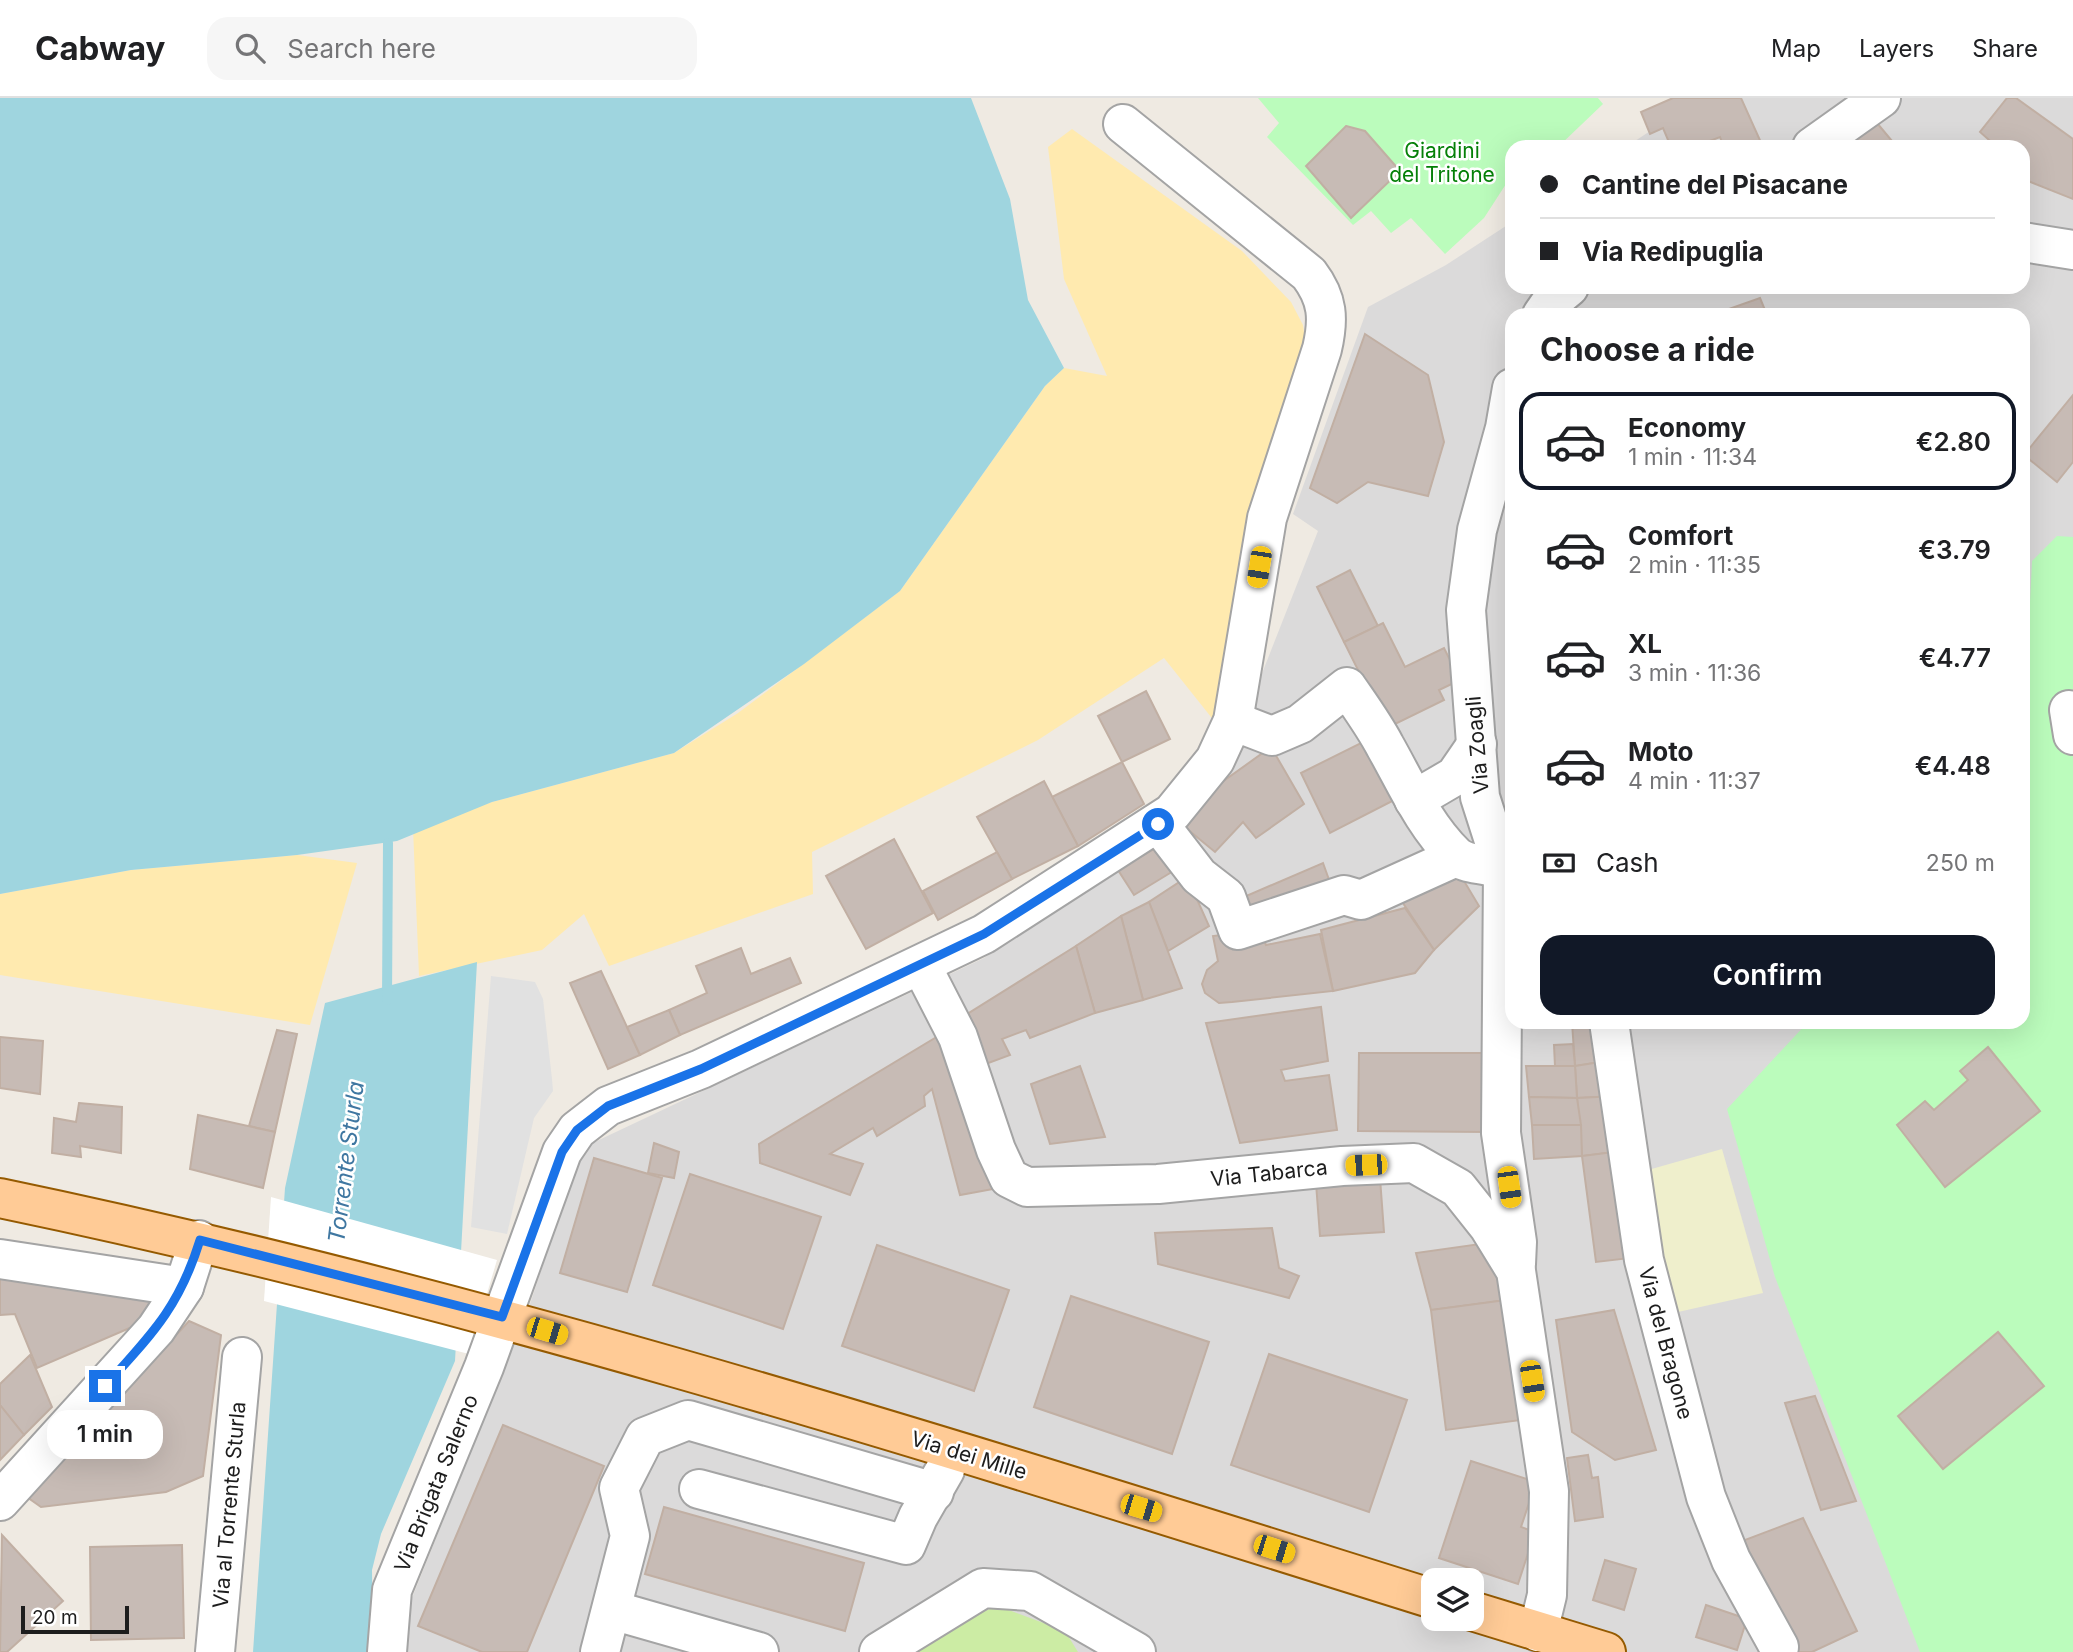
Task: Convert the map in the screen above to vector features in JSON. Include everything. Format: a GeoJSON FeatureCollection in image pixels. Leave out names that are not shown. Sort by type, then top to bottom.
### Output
{"type":"FeatureCollection","features":[{"type":"Feature","properties":{"kind":"main road","name":"Via dei Mille"},"geometry":{"type":"LineString","coordinates":[[0,1198],[200,1240],[492,1315],[956,1450],[1421,1595]]}},
{"type":"Feature","properties":{"kind":"main road"},"geometry":{"type":"LineString","coordinates":[[1484,1615],[1606,1652]]}},
{"type":"Feature","properties":{"kind":"street"},"geometry":{"type":"LineString","coordinates":[[1822,140],[1881,98]]}},
{"type":"Feature","properties":{"kind":"street","name":"Via Brigata Salerno"},"geometry":{"type":"LineString","coordinates":[[387,1652],[392,1590],[492,1315],[562,1152],[577,1130],[608,1106],[701,1069],[984,934],[1158,824],[1195,788],[1215,760],[1233,721],[1267,518],[1322,349],[1328,326],[1326,303],[1309,274],[1123,124]]}},
{"type":"Feature","properties":{"kind":"street"},"geometry":{"type":"LineString","coordinates":[[2030,243],[2073,250]]}},
{"type":"Feature","properties":{"kind":"street"},"geometry":{"type":"LineString","coordinates":[[1547,308],[1561,294]]}},
{"type":"Feature","properties":{"kind":"street","name":"Via Zoagli"},"geometry":{"type":"LineString","coordinates":[[1505,428],[1477,530],[1466,610],[1480,797],[1505,866]]}},
{"type":"Feature","properties":{"kind":"street"},"geometry":{"type":"LineString","coordinates":[[1233,721],[1272,736],[1300,724],[1347,687],[1384,742],[1414,800],[1457,857],[1505,873]]}},
{"type":"Feature","properties":{"kind":"street"},"geometry":{"type":"LineString","coordinates":[[1414,800],[1455,776],[1477,744]]}},
{"type":"Feature","properties":{"kind":"street"},"geometry":{"type":"LineString","coordinates":[[1158,824],[1199,876],[1226,897],[1238,930],[1344,895],[1361,900],[1457,857]]}},
{"type":"Feature","properties":{"kind":"street","name":"Via Tabarca"},"geometry":{"type":"LineString","coordinates":[[921,965],[958,1037],[996,1150],[1009,1178],[1027,1187],[1157,1184],[1342,1166],[1414,1163],[1458,1188],[1489,1227],[1516,1271],[1549,1491],[1547,1595],[1538,1632]]}},
{"type":"Feature","properties":{"kind":"street","name":"Via Zoagli"},"geometry":{"type":"LineString","coordinates":[[1505,985],[1501,1133],[1517,1242],[1516,1271]]}},
{"type":"Feature","properties":{"kind":"street","name":"Via del Bragone"},"geometry":{"type":"LineString","coordinates":[[1610,1029],[1644,1259],[1706,1497],[1731,1560],[1779,1647]]}},
{"type":"Feature","properties":{"kind":"street"},"geometry":{"type":"LineString","coordinates":[[0,1501],[156,1329],[184,1287],[200,1240]]}},
{"type":"Feature","properties":{"kind":"street"},"geometry":{"type":"LineString","coordinates":[[0,1259],[184,1287]]}},
{"type":"Feature","properties":{"kind":"street","name":"Via al Torrente Sturla"},"geometry":{"type":"LineString","coordinates":[[215,1652],[242,1357]]}},
{"type":"Feature","properties":{"kind":"street"},"geometry":{"type":"LineString","coordinates":[[600,1652],[630,1536],[619,1488],[645,1437],[688,1420],[934,1492]]}},
{"type":"Feature","properties":{"kind":"street"},"geometry":{"type":"LineString","coordinates":[[699,1489],[905,1545],[956,1450]]}},
{"type":"Feature","properties":{"kind":"street"},"geometry":{"type":"LineString","coordinates":[[879,1652],[983,1588],[1030,1591],[1136,1652]]}},
{"type":"Feature","properties":{"kind":"street"},"geometry":{"type":"LineString","coordinates":[[611,1610],[759,1652]]}},
{"type":"Feature","properties":{"kind":"shaded area"},"geometry":{"type":"Polygon","coordinates":[[[1700,98],[2073,98],[2073,1652],[402,1652],[401,1625],[527,1313],[582,1148],[984,958],[1149,844],[1226,765],[1318,531],[1293,514],[1368,307],[1446,265],[1505,227],[1505,294],[2030,294],[2030,140],[1637,140],[1700,98]]]}},
{"type":"Feature","properties":{"kind":"shaded area"},"geometry":{"type":"Polygon","coordinates":[[[491,976],[535,982],[543,999],[553,1091],[534,1118],[507,1234],[471,1227],[491,976]]]}},
{"type":"Feature","properties":{"kind":"green space","name":"Giardini del Tritone"},"geometry":{"type":"Polygon","coordinates":[[[1258,98],[1598,98],[1603,104],[1565,140],[1505,140],[1505,186],[1484,218],[1445,254],[1411,218],[1391,233],[1371,211],[1353,225],[1267,137],[1279,123],[1258,98]]]}},
{"type":"Feature","properties":{"kind":"green space"},"geometry":{"type":"Polygon","coordinates":[[[2057,536],[2073,537],[2073,1652],[1920,1652],[1775,1277],[1727,1109],[1801,1029],[2030,1029],[2032,561],[2057,536]]]}},
{"type":"Feature","properties":{"kind":"green space"},"geometry":{"type":"Polygon","coordinates":[[[1722,1149],[1763,1293],[1678,1312],[1641,1172],[1722,1149]]]}},
{"type":"Feature","properties":{"kind":"green space"},"geometry":{"type":"Polygon","coordinates":[[[998,1606],[1065,1631],[1078,1652],[906,1652],[933,1631],[998,1606]]]}},
{"type":"Feature","properties":{"kind":"sand"},"geometry":{"type":"Polygon","coordinates":[[[1072,129],[1242,251],[1291,302],[1303,325],[1307,355],[1215,722],[1164,658],[1038,740],[812,852],[813,894],[609,966],[584,914],[542,950],[419,976],[413,828],[492,802],[674,753],[738,713],[900,591],[1045,386],[1064,368],[1107,376],[1064,279],[1048,147],[1072,129]]]}},
{"type":"Feature","properties":{"kind":"sand"},"geometry":{"type":"Polygon","coordinates":[[[297,855],[357,863],[310,1025],[0,975],[0,894],[131,870],[297,855]]]}},
{"type":"Feature","properties":{"kind":"water"},"geometry":{"type":"Polygon","coordinates":[[[0,98],[971,98],[1010,199],[1028,300],[1064,368],[1045,386],[900,591],[804,664],[674,753],[492,802],[397,841],[297,855],[131,870],[0,894],[0,98]]]}},
{"type":"Feature","properties":{"kind":"water"},"geometry":{"type":"Polygon","coordinates":[[[477,962],[455,1361],[381,1534],[372,1570],[373,1652],[253,1652],[285,1188],[325,1003],[477,962]]]}},
{"type":"Feature","properties":{"kind":"pier"},"geometry":{"type":"Polygon","coordinates":[[[271,1197],[497,1260],[469,1354],[264,1301],[271,1197]]]}},
{"type":"Feature","properties":{"kind":"building"},"geometry":{"type":"Polygon","coordinates":[[[1673,98],[1741,98],[1760,140],[1721,140],[1720,137],[1712,140],[1668,140],[1663,128],[1650,134],[1641,112],[1673,98]]]}},
{"type":"Feature","properties":{"kind":"building"},"geometry":{"type":"Polygon","coordinates":[[[2007,98],[2016,98],[2073,139],[2073,199],[2030,182],[2030,140],[1989,140],[1980,132],[2007,98]]]}},
{"type":"Feature","properties":{"kind":"building"},"geometry":{"type":"Polygon","coordinates":[[[1872,117],[1891,140],[1841,140],[1872,117]]]}},
{"type":"Feature","properties":{"kind":"building"},"geometry":{"type":"Polygon","coordinates":[[[1346,126],[1365,131],[1400,171],[1351,218],[1306,166],[1346,126]]]}},
{"type":"Feature","properties":{"kind":"building"},"geometry":{"type":"Polygon","coordinates":[[[1760,298],[1764,308],[1732,308],[1760,298]]]}},
{"type":"Feature","properties":{"kind":"building"},"geometry":{"type":"Polygon","coordinates":[[[1365,334],[1428,375],[1444,442],[1428,496],[1368,482],[1337,503],[1310,488],[1365,334]]]}},
{"type":"Feature","properties":{"kind":"building"},"geometry":{"type":"Polygon","coordinates":[[[2073,395],[2073,462],[2057,482],[2030,460],[2030,448],[2073,395]]]}},
{"type":"Feature","properties":{"kind":"building"},"geometry":{"type":"Polygon","coordinates":[[[1350,570],[1378,626],[1344,642],[1317,587],[1350,570]]]}},
{"type":"Feature","properties":{"kind":"building"},"geometry":{"type":"Polygon","coordinates":[[[1383,623],[1405,667],[1444,648],[1460,680],[1439,690],[1444,700],[1387,728],[1344,642],[1383,623]]]}},
{"type":"Feature","properties":{"kind":"building"},"geometry":{"type":"Polygon","coordinates":[[[1146,691],[1170,739],[1122,762],[1098,716],[1146,691]]]}},
{"type":"Feature","properties":{"kind":"building"},"geometry":{"type":"Polygon","coordinates":[[[1373,737],[1402,796],[1330,833],[1301,773],[1373,737]]]}},
{"type":"Feature","properties":{"kind":"building"},"geometry":{"type":"Polygon","coordinates":[[[1271,747],[1304,804],[1256,838],[1243,822],[1215,852],[1186,828],[1211,790],[1271,747]]]}},
{"type":"Feature","properties":{"kind":"building"},"geometry":{"type":"Polygon","coordinates":[[[1122,762],[1144,804],[1078,846],[1052,797],[1122,762]]]}},
{"type":"Feature","properties":{"kind":"building"},"geometry":{"type":"Polygon","coordinates":[[[1044,781],[1078,846],[1012,879],[977,817],[1044,781]]]}},
{"type":"Feature","properties":{"kind":"building"},"geometry":{"type":"Polygon","coordinates":[[[894,839],[933,913],[866,949],[826,876],[894,839]]]}},
{"type":"Feature","properties":{"kind":"building"},"geometry":{"type":"Polygon","coordinates":[[[1161,845],[1175,870],[1134,895],[1118,870],[1161,845]]]}},
{"type":"Feature","properties":{"kind":"building"},"geometry":{"type":"Polygon","coordinates":[[[997,852],[1012,879],[938,920],[923,891],[997,852]]]}},
{"type":"Feature","properties":{"kind":"building"},"geometry":{"type":"Polygon","coordinates":[[[1323,863],[1333,891],[1246,924],[1237,900],[1323,863]]]}},
{"type":"Feature","properties":{"kind":"building"},"geometry":{"type":"Polygon","coordinates":[[[1455,866],[1479,906],[1434,950],[1401,900],[1455,866]]]}},
{"type":"Feature","properties":{"kind":"building"},"geometry":{"type":"Polygon","coordinates":[[[1187,877],[1209,926],[1168,951],[1149,902],[1187,877]]]}},
{"type":"Feature","properties":{"kind":"building"},"geometry":{"type":"Polygon","coordinates":[[[1149,902],[1182,988],[1143,1000],[1121,916],[1149,902]]]}},
{"type":"Feature","properties":{"kind":"building"},"geometry":{"type":"Polygon","coordinates":[[[1405,908],[1434,950],[1415,973],[1333,991],[1321,930],[1405,908]]]}},
{"type":"Feature","properties":{"kind":"building"},"geometry":{"type":"Polygon","coordinates":[[[1121,916],[1143,1000],[1095,1013],[1076,946],[1121,916]]]}},
{"type":"Feature","properties":{"kind":"building"},"geometry":{"type":"Polygon","coordinates":[[[1260,930],[1266,945],[1320,934],[1333,991],[1219,1003],[1205,993],[1202,984],[1207,970],[1218,961],[1213,936],[1260,930]]]}},
{"type":"Feature","properties":{"kind":"building"},"geometry":{"type":"Polygon","coordinates":[[[1076,946],[1095,1013],[1030,1038],[1026,1030],[1002,1039],[1010,1055],[975,1068],[956,1021],[1076,946]]]}},
{"type":"Feature","properties":{"kind":"building"},"geometry":{"type":"Polygon","coordinates":[[[741,948],[751,974],[790,958],[801,983],[680,1035],[669,1010],[707,993],[696,966],[741,948]]]}},
{"type":"Feature","properties":{"kind":"building"},"geometry":{"type":"Polygon","coordinates":[[[601,971],[640,1055],[608,1069],[570,983],[601,971]]]}},
{"type":"Feature","properties":{"kind":"building"},"geometry":{"type":"Polygon","coordinates":[[[1321,1007],[1328,1061],[1281,1070],[1285,1081],[1329,1075],[1337,1130],[1240,1143],[1206,1023],[1321,1007]]]}},
{"type":"Feature","properties":{"kind":"building"},"geometry":{"type":"Polygon","coordinates":[[[669,1010],[680,1035],[640,1055],[627,1027],[669,1010]]]}},
{"type":"Feature","properties":{"kind":"building"},"geometry":{"type":"Polygon","coordinates":[[[1572,1029],[1606,1029],[1613,1060],[1575,1066],[1572,1029]]]}},
{"type":"Feature","properties":{"kind":"building"},"geometry":{"type":"Polygon","coordinates":[[[277,1030],[297,1034],[275,1132],[249,1126],[277,1030]]]}},
{"type":"Feature","properties":{"kind":"building"},"geometry":{"type":"Polygon","coordinates":[[[940,1035],[993,1189],[960,1195],[932,1089],[924,1096],[925,1106],[877,1136],[873,1128],[830,1154],[863,1164],[850,1195],[760,1163],[759,1144],[940,1035]]]}},
{"type":"Feature","properties":{"kind":"building"},"geometry":{"type":"Polygon","coordinates":[[[0,1037],[43,1041],[40,1094],[0,1088],[0,1037]]]}},
{"type":"Feature","properties":{"kind":"building"},"geometry":{"type":"Polygon","coordinates":[[[1573,1044],[1575,1066],[1555,1066],[1554,1045],[1573,1044]]]}},
{"type":"Feature","properties":{"kind":"building"},"geometry":{"type":"Polygon","coordinates":[[[1988,1047],[2040,1111],[1945,1187],[1897,1125],[1925,1101],[1934,1110],[1968,1080],[1960,1071],[1988,1047]]]}},
{"type":"Feature","properties":{"kind":"building"},"geometry":{"type":"Polygon","coordinates":[[[1359,1053],[1488,1053],[1487,1132],[1358,1131],[1359,1053]]]}},
{"type":"Feature","properties":{"kind":"building"},"geometry":{"type":"Polygon","coordinates":[[[1613,1060],[1617,1096],[1577,1098],[1575,1066],[1613,1060]]]}},
{"type":"Feature","properties":{"kind":"building"},"geometry":{"type":"Polygon","coordinates":[[[1080,1066],[1105,1137],[1050,1144],[1031,1084],[1080,1066]]]}},
{"type":"Feature","properties":{"kind":"building"},"geometry":{"type":"Polygon","coordinates":[[[1526,1066],[1575,1066],[1577,1098],[1529,1097],[1526,1066]]]}},
{"type":"Feature","properties":{"kind":"building"},"geometry":{"type":"Polygon","coordinates":[[[1617,1096],[1622,1151],[1582,1156],[1577,1098],[1617,1096]]]}},
{"type":"Feature","properties":{"kind":"building"},"geometry":{"type":"Polygon","coordinates":[[[1529,1097],[1577,1098],[1581,1125],[1532,1125],[1529,1097]]]}},
{"type":"Feature","properties":{"kind":"building"},"geometry":{"type":"Polygon","coordinates":[[[79,1103],[122,1107],[121,1153],[80,1146],[81,1157],[52,1153],[54,1118],[76,1122],[79,1103]]]}},
{"type":"Feature","properties":{"kind":"building"},"geometry":{"type":"Polygon","coordinates":[[[198,1115],[275,1132],[263,1188],[190,1169],[198,1115]]]}},
{"type":"Feature","properties":{"kind":"building"},"geometry":{"type":"Polygon","coordinates":[[[1532,1125],[1581,1125],[1582,1156],[1534,1159],[1532,1125]]]}},
{"type":"Feature","properties":{"kind":"building"},"geometry":{"type":"Polygon","coordinates":[[[654,1143],[679,1152],[674,1178],[648,1173],[654,1143]]]}},
{"type":"Feature","properties":{"kind":"building"},"geometry":{"type":"Polygon","coordinates":[[[1622,1151],[1639,1257],[1596,1262],[1582,1156],[1622,1151]]]}},
{"type":"Feature","properties":{"kind":"building"},"geometry":{"type":"Polygon","coordinates":[[[594,1158],[662,1178],[627,1292],[560,1273],[594,1158]]]}},
{"type":"Feature","properties":{"kind":"building"},"geometry":{"type":"Polygon","coordinates":[[[690,1174],[821,1217],[783,1329],[653,1285],[690,1174]]]}},
{"type":"Feature","properties":{"kind":"building"},"geometry":{"type":"Polygon","coordinates":[[[1380,1178],[1384,1232],[1320,1236],[1316,1183],[1380,1178]]]}},
{"type":"Feature","properties":{"kind":"building"},"geometry":{"type":"Polygon","coordinates":[[[1272,1228],[1279,1268],[1299,1276],[1289,1298],[1158,1264],[1155,1233],[1272,1228]]]}},
{"type":"Feature","properties":{"kind":"building"},"geometry":{"type":"Polygon","coordinates":[[[1487,1243],[1506,1300],[1431,1310],[1416,1253],[1487,1243]]]}},
{"type":"Feature","properties":{"kind":"building"},"geometry":{"type":"Polygon","coordinates":[[[877,1245],[1009,1290],[974,1391],[842,1346],[877,1245]]]}},
{"type":"Feature","properties":{"kind":"building"},"geometry":{"type":"Polygon","coordinates":[[[0,1275],[151,1297],[155,1308],[133,1333],[132,1327],[37,1368],[15,1314],[0,1315],[0,1275]]]}},
{"type":"Feature","properties":{"kind":"building"},"geometry":{"type":"Polygon","coordinates":[[[1071,1296],[1209,1342],[1172,1454],[1034,1407],[1071,1296]]]}},
{"type":"Feature","properties":{"kind":"building"},"geometry":{"type":"Polygon","coordinates":[[[1506,1300],[1521,1420],[1446,1430],[1431,1310],[1506,1300]]]}},
{"type":"Feature","properties":{"kind":"building"},"geometry":{"type":"Polygon","coordinates":[[[1614,1310],[1656,1450],[1615,1460],[1572,1432],[1556,1320],[1614,1310]]]}},
{"type":"Feature","properties":{"kind":"building"},"geometry":{"type":"Polygon","coordinates":[[[189,1321],[221,1335],[203,1476],[166,1492],[41,1507],[27,1497],[189,1321]]]}},
{"type":"Feature","properties":{"kind":"building"},"geometry":{"type":"Polygon","coordinates":[[[1998,1332],[2044,1386],[1943,1469],[1898,1416],[1998,1332]]]}},
{"type":"Feature","properties":{"kind":"building"},"geometry":{"type":"Polygon","coordinates":[[[1269,1354],[1407,1400],[1369,1512],[1231,1465],[1269,1354]]]}},
{"type":"Feature","properties":{"kind":"building"},"geometry":{"type":"Polygon","coordinates":[[[30,1355],[52,1407],[24,1435],[0,1405],[0,1384],[30,1355]]]}},
{"type":"Feature","properties":{"kind":"building"},"geometry":{"type":"Polygon","coordinates":[[[1815,1396],[1856,1501],[1821,1510],[1785,1403],[1815,1396]]]}},
{"type":"Feature","properties":{"kind":"building"},"geometry":{"type":"Polygon","coordinates":[[[0,1405],[24,1435],[0,1460],[0,1405]]]}},
{"type":"Feature","properties":{"kind":"building"},"geometry":{"type":"Polygon","coordinates":[[[503,1425],[604,1466],[527,1652],[482,1652],[418,1626],[503,1425]]]}},
{"type":"Feature","properties":{"kind":"building"},"geometry":{"type":"Polygon","coordinates":[[[1588,1455],[1592,1478],[1598,1477],[1603,1517],[1575,1521],[1567,1458],[1588,1455]]]}},
{"type":"Feature","properties":{"kind":"building"},"geometry":{"type":"Polygon","coordinates":[[[1471,1461],[1536,1482],[1521,1527],[1535,1532],[1518,1584],[1484,1573],[1484,1568],[1469,1568],[1439,1558],[1471,1461]]]}},
{"type":"Feature","properties":{"kind":"building"},"geometry":{"type":"Polygon","coordinates":[[[664,1507],[864,1563],[845,1631],[645,1574],[664,1507]]]}},
{"type":"Feature","properties":{"kind":"building"},"geometry":{"type":"Polygon","coordinates":[[[1803,1518],[1857,1631],[1812,1652],[1787,1652],[1737,1543],[1803,1518]]]}},
{"type":"Feature","properties":{"kind":"building"},"geometry":{"type":"Polygon","coordinates":[[[2,1535],[63,1601],[7,1652],[0,1652],[2,1535]]]}},
{"type":"Feature","properties":{"kind":"building"},"geometry":{"type":"Polygon","coordinates":[[[182,1545],[184,1638],[91,1640],[90,1547],[182,1545]]]}},
{"type":"Feature","properties":{"kind":"building"},"geometry":{"type":"Polygon","coordinates":[[[1605,1560],[1636,1569],[1624,1610],[1593,1600],[1605,1560]]]}},
{"type":"Feature","properties":{"kind":"building"},"geometry":{"type":"Polygon","coordinates":[[[1706,1605],[1747,1619],[1737,1650],[1696,1637],[1706,1605]]]}},
{"type":"Feature","properties":{"kind":"waterway","name":"Torrente Sturla"},"geometry":{"type":"LineString","coordinates":[[387,1000],[388,843]]}},
{"type":"Feature","properties":{"kind":"route"},"geometry":{"type":"LineString","coordinates":[[105,1386],[156,1329],[184,1287],[200,1240],[502,1317],[562,1152],[577,1130],[608,1106],[701,1069],[984,934],[1158,824]]}}]}
